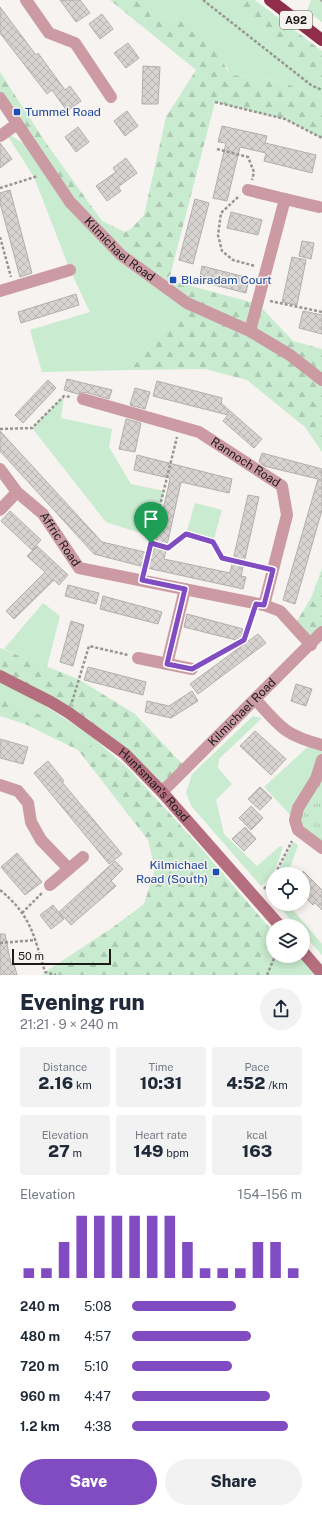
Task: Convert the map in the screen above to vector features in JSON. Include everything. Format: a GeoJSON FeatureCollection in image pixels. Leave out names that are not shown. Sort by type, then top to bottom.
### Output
{"type":"FeatureCollection","features":[{"type":"Feature","properties":{"kind":"highway","name":"A92"},"geometry":{"type":"LineString","coordinates":[[270,0],[322,40]]}},
{"type":"Feature","properties":{"kind":"street"},"geometry":{"type":"LineString","coordinates":[[26,0],[49,33],[75,43],[111,97]]}},
{"type":"Feature","properties":{"kind":"street","name":"Kilmichael Road"},"geometry":{"type":"LineString","coordinates":[[0,98],[70,202],[121,255],[187,303],[250,331],[290,355],[322,380]]}},
{"type":"Feature","properties":{"kind":"street"},"geometry":{"type":"LineString","coordinates":[[0,136],[17,124]]}},
{"type":"Feature","properties":{"kind":"street"},"geometry":{"type":"LineString","coordinates":[[248,190],[319,207]]}},
{"type":"Feature","properties":{"kind":"street"},"geometry":{"type":"LineString","coordinates":[[250,331],[285,199]]}},
{"type":"Feature","properties":{"kind":"street"},"geometry":{"type":"LineString","coordinates":[[0,291],[70,270]]}},
{"type":"Feature","properties":{"kind":"street","name":"Rannoch Road"},"geometry":{"type":"LineString","coordinates":[[83,399],[138,413],[199,432],[282,486],[287,516],[273,570],[260,604]]}},
{"type":"Feature","properties":{"kind":"street","name":"Affric Road"},"geometry":{"type":"LineString","coordinates":[[0,468],[17,492],[43,514],[79,568],[260,604],[280,611],[311,645]]}},
{"type":"Feature","properties":{"kind":"street"},"geometry":{"type":"LineString","coordinates":[[0,510],[17,492]]}},
{"type":"Feature","properties":{"kind":"street"},"geometry":{"type":"LineString","coordinates":[[167,664],[185,589]]}},
{"type":"Feature","properties":{"kind":"street","name":"Kilmichael Road"},"geometry":{"type":"LineString","coordinates":[[162,792],[311,645],[322,632]]}},
{"type":"Feature","properties":{"kind":"street"},"geometry":{"type":"LineString","coordinates":[[138,658],[192,669]]}},
{"type":"Feature","properties":{"kind":"street","name":"Huntsman's Road"},"geometry":{"type":"LineString","coordinates":[[0,676],[51,702],[85,724],[125,754],[162,792],[274,919]]}},
{"type":"Feature","properties":{"kind":"street"},"geometry":{"type":"LineString","coordinates":[[256,700],[281,728],[289,734],[299,739],[322,745]]}},
{"type":"Feature","properties":{"kind":"street"},"geometry":{"type":"LineString","coordinates":[[322,760],[316,779],[296,815],[295,820],[298,830],[322,848]]}},
{"type":"Feature","properties":{"kind":"street"},"geometry":{"type":"LineString","coordinates":[[0,785],[18,791],[28,803],[31,822],[41,840],[69,869]]}},
{"type":"Feature","properties":{"kind":"street"},"geometry":{"type":"LineString","coordinates":[[50,885],[83,857]]}},
{"type":"Feature","properties":{"kind":"street"},"geometry":{"type":"LineString","coordinates":[[310,960],[322,974]]}},
{"type":"Feature","properties":{"kind":"path"},"geometry":{"type":"LineString","coordinates":[[203,0],[311,85],[322,90]]}},
{"type":"Feature","properties":{"kind":"path"},"geometry":{"type":"LineString","coordinates":[[215,102],[285,119],[322,138]]}},
{"type":"Feature","properties":{"kind":"path"},"geometry":{"type":"LineString","coordinates":[[218,149],[248,157],[254,172],[248,190],[221,213],[218,235],[222,251],[233,260],[267,269]]}},
{"type":"Feature","properties":{"kind":"path"},"geometry":{"type":"LineString","coordinates":[[0,188],[51,172]]}},
{"type":"Feature","properties":{"kind":"path"},"geometry":{"type":"LineString","coordinates":[[0,238],[13,287]]}},
{"type":"Feature","properties":{"kind":"path"},"geometry":{"type":"LineString","coordinates":[[259,298],[322,312]]}},
{"type":"Feature","properties":{"kind":"path"},"geometry":{"type":"LineString","coordinates":[[0,429],[32,428],[64,396],[83,399]]}},
{"type":"Feature","properties":{"kind":"path"},"geometry":{"type":"LineString","coordinates":[[142,580],[180,426]]}},
{"type":"Feature","properties":{"kind":"path"},"geometry":{"type":"LineString","coordinates":[[151,543],[168,548],[186,534],[213,542],[222,558],[273,570]]}},
{"type":"Feature","properties":{"kind":"path"},"geometry":{"type":"LineString","coordinates":[[192,669],[244,640],[260,604]]}},
{"type":"Feature","properties":{"kind":"path"},"geometry":{"type":"LineString","coordinates":[[76,686],[89,646],[138,658]]}},
{"type":"Feature","properties":{"kind":"path"},"geometry":{"type":"LineString","coordinates":[[279,867],[298,830]]}},
{"type":"Feature","properties":{"kind":"path"},"geometry":{"type":"LineString","coordinates":[[22,913],[50,885]]}},
{"type":"Feature","properties":{"kind":"path"},"geometry":{"type":"LineString","coordinates":[[0,890],[22,913],[32,929],[45,972],[56,975]]}},
{"type":"Feature","properties":{"kind":"path"},"geometry":{"type":"LineString","coordinates":[[0,943],[36,940]]}},
{"type":"Feature","properties":{"kind":"path"},"geometry":{"type":"LineString","coordinates":[[267,975],[272,963]]}},
{"type":"Feature","properties":{"kind":"green space"},"geometry":{"type":"Polygon","coordinates":[[[110,0],[144,0],[151,18],[175,19],[191,27],[215,51],[222,60],[230,76],[252,76],[277,81],[301,89],[322,99],[322,138],[285,119],[215,102],[169,280],[258,304],[293,341],[322,349],[322,452],[305,427],[247,380],[205,369],[130,370],[187,303],[121,255],[81,213],[0,98],[0,72],[46,143],[102,221],[125,232],[132,228],[144,215],[166,117],[196,70],[110,0]]]}},
{"type":"Feature","properties":{"kind":"green space"},"geometry":{"type":"Polygon","coordinates":[[[144,0],[228,0],[322,79],[322,99],[301,89],[277,81],[252,76],[230,76],[227,67],[177,19],[150,18],[144,0]]]}},
{"type":"Feature","properties":{"kind":"green space"},"geometry":{"type":"Polygon","coordinates":[[[228,0],[255,0],[322,51],[322,79],[228,0]]]}},
{"type":"Feature","properties":{"kind":"green space"},"geometry":{"type":"Polygon","coordinates":[[[311,0],[322,0],[322,22],[307,11],[311,0]]]}},
{"type":"Feature","properties":{"kind":"green space"},"geometry":{"type":"Polygon","coordinates":[[[5,132],[36,151],[70,202],[187,303],[130,370],[42,372],[30,330],[90,312],[70,270],[34,177],[5,132]]]}},
{"type":"Feature","properties":{"kind":"green space"},"geometry":{"type":"Polygon","coordinates":[[[64,396],[61,418],[112,429],[109,447],[131,484],[164,491],[152,537],[106,522],[32,428],[64,396]]]}},
{"type":"Feature","properties":{"kind":"green space"},"geometry":{"type":"Polygon","coordinates":[[[195,503],[222,510],[213,542],[186,534],[195,503]]]}},
{"type":"Feature","properties":{"kind":"green space"},"geometry":{"type":"Polygon","coordinates":[[[322,568],[322,632],[311,645],[294,626],[312,596],[322,568]]]}},
{"type":"Feature","properties":{"kind":"green space"},"geometry":{"type":"Polygon","coordinates":[[[43,603],[60,616],[47,667],[4,649],[43,603]]]}},
{"type":"Feature","properties":{"kind":"green space"},"geometry":{"type":"Polygon","coordinates":[[[0,648],[78,679],[135,714],[186,768],[162,792],[85,724],[0,680],[0,648]]]}},
{"type":"Feature","properties":{"kind":"green space"},"geometry":{"type":"Polygon","coordinates":[[[0,683],[35,699],[88,734],[129,769],[42,716],[0,696],[0,683]]]}},
{"type":"Feature","properties":{"kind":"green space"},"geometry":{"type":"Polygon","coordinates":[[[0,696],[42,716],[129,769],[201,848],[266,924],[266,963],[267,963],[260,975],[43,975],[45,972],[112,928],[144,904],[155,869],[148,840],[78,750],[25,724],[0,716],[0,696]]]}},
{"type":"Feature","properties":{"kind":"green space"},"geometry":{"type":"Polygon","coordinates":[[[253,716],[262,718],[219,759],[218,768],[232,784],[216,800],[224,834],[257,866],[280,846],[283,847],[276,867],[266,867],[266,881],[261,886],[192,807],[186,793],[192,774],[253,716]]]}},
{"type":"Feature","properties":{"kind":"green space"},"geometry":{"type":"Polygon","coordinates":[[[312,743],[322,745],[322,760],[295,820],[264,787],[312,743]]]}},
{"type":"Feature","properties":{"kind":"green space"},"geometry":{"type":"Polygon","coordinates":[[[322,760],[322,848],[298,830],[298,808],[322,760]]]}},
{"type":"Feature","properties":{"kind":"green space"},"geometry":{"type":"Polygon","coordinates":[[[293,842],[298,845],[290,867],[280,867],[293,842]]]}},
{"type":"Feature","properties":{"kind":"green space"},"geometry":{"type":"Polygon","coordinates":[[[283,911],[294,911],[301,919],[290,919],[283,911]]]}},
{"type":"Feature","properties":{"kind":"green space"},"geometry":{"type":"Polygon","coordinates":[[[310,930],[322,944],[322,955],[310,942],[310,930]]]}},
{"type":"Feature","properties":{"kind":"green space"},"geometry":{"type":"Polygon","coordinates":[[[267,963],[309,963],[318,970],[312,975],[260,975],[267,963]]]}},
{"type":"Feature","properties":{"kind":"building"},"geometry":{"type":"Polygon","coordinates":[[[60,0],[80,0],[90,13],[76,22],[60,0]]]}},
{"type":"Feature","properties":{"kind":"building"},"geometry":{"type":"Polygon","coordinates":[[[0,7],[36,55],[38,53],[65,90],[70,86],[81,101],[67,111],[52,90],[47,94],[0,33],[0,7]]]}},
{"type":"Feature","properties":{"kind":"building"},"geometry":{"type":"Polygon","coordinates":[[[102,14],[113,29],[100,39],[89,24],[102,14]]]}},
{"type":"Feature","properties":{"kind":"building"},"geometry":{"type":"Polygon","coordinates":[[[128,43],[139,58],[126,68],[114,53],[128,43]]]}},
{"type":"Feature","properties":{"kind":"building"},"geometry":{"type":"Polygon","coordinates":[[[143,66],[160,67],[158,104],[142,104],[143,66]]]}},
{"type":"Feature","properties":{"kind":"building"},"geometry":{"type":"Polygon","coordinates":[[[127,111],[138,126],[125,136],[114,121],[127,111]]]}},
{"type":"Feature","properties":{"kind":"building"},"geometry":{"type":"Polygon","coordinates":[[[222,126],[267,136],[265,143],[316,155],[312,173],[264,161],[266,153],[240,147],[227,201],[213,198],[226,143],[218,142],[222,126]]]}},
{"type":"Feature","properties":{"kind":"building"},"geometry":{"type":"Polygon","coordinates":[[[78,127],[89,142],[76,152],[65,137],[78,127]]]}},
{"type":"Feature","properties":{"kind":"building"},"geometry":{"type":"Polygon","coordinates":[[[0,143],[12,159],[0,168],[0,143]]]}},
{"type":"Feature","properties":{"kind":"building"},"geometry":{"type":"Polygon","coordinates":[[[126,158],[137,173],[118,187],[121,191],[107,201],[96,186],[116,172],[113,168],[126,158]]]}},
{"type":"Feature","properties":{"kind":"building"},"geometry":{"type":"Polygon","coordinates":[[[10,190],[32,273],[20,277],[0,203],[0,193],[10,190]]]}},
{"type":"Feature","properties":{"kind":"building"},"geometry":{"type":"Polygon","coordinates":[[[195,199],[209,203],[193,264],[179,260],[195,199]]]}},
{"type":"Feature","properties":{"kind":"building"},"geometry":{"type":"Polygon","coordinates":[[[231,212],[262,220],[258,235],[227,228],[231,212]]]}},
{"type":"Feature","properties":{"kind":"building"},"geometry":{"type":"Polygon","coordinates":[[[302,241],[314,243],[311,259],[299,256],[302,241]]]}},
{"type":"Feature","properties":{"kind":"building"},"geometry":{"type":"Polygon","coordinates":[[[292,257],[306,260],[297,305],[282,302],[292,257]]]}},
{"type":"Feature","properties":{"kind":"building"},"geometry":{"type":"Polygon","coordinates":[[[202,266],[249,278],[246,293],[199,281],[202,266]]]}},
{"type":"Feature","properties":{"kind":"building"},"geometry":{"type":"Polygon","coordinates":[[[76,294],[79,305],[21,323],[18,312],[76,294]]]}},
{"type":"Feature","properties":{"kind":"building"},"geometry":{"type":"Polygon","coordinates":[[[303,311],[322,315],[322,334],[299,328],[303,311]]]}},
{"type":"Feature","properties":{"kind":"building"},"geometry":{"type":"Polygon","coordinates":[[[67,379],[112,390],[109,399],[85,392],[78,394],[64,390],[67,379]]]}},
{"type":"Feature","properties":{"kind":"building"},"geometry":{"type":"Polygon","coordinates":[[[48,380],[56,388],[23,423],[15,415],[48,380]]]}},
{"type":"Feature","properties":{"kind":"building"},"geometry":{"type":"Polygon","coordinates":[[[157,381],[222,398],[221,403],[262,439],[254,448],[223,421],[228,415],[153,396],[157,381]]]}},
{"type":"Feature","properties":{"kind":"building"},"geometry":{"type":"Polygon","coordinates":[[[135,388],[150,392],[145,409],[130,405],[135,388]]]}},
{"type":"Feature","properties":{"kind":"building"},"geometry":{"type":"Polygon","coordinates":[[[126,419],[141,423],[135,452],[119,449],[126,419]]]}},
{"type":"Feature","properties":{"kind":"building"},"geometry":{"type":"Polygon","coordinates":[[[0,431],[102,542],[153,554],[170,479],[134,470],[137,455],[232,479],[229,493],[181,482],[164,559],[230,573],[248,495],[259,497],[241,576],[246,577],[243,589],[152,569],[94,554],[0,451],[0,431]]]}},
{"type":"Feature","properties":{"kind":"building"},"geometry":{"type":"Polygon","coordinates":[[[262,453],[322,469],[322,510],[295,604],[283,600],[318,479],[264,466],[259,462],[262,453]]]}},
{"type":"Feature","properties":{"kind":"building"},"geometry":{"type":"Polygon","coordinates":[[[10,511],[41,540],[32,550],[1,521],[10,511]]]}},
{"type":"Feature","properties":{"kind":"building"},"geometry":{"type":"Polygon","coordinates":[[[37,546],[68,575],[59,585],[54,580],[14,619],[6,611],[45,572],[27,556],[37,546]]]}},
{"type":"Feature","properties":{"kind":"building"},"geometry":{"type":"Polygon","coordinates":[[[68,585],[99,593],[96,604],[65,596],[68,585]]]}},
{"type":"Feature","properties":{"kind":"building"},"geometry":{"type":"Polygon","coordinates":[[[103,596],[162,612],[158,624],[100,609],[103,596]]]}},
{"type":"Feature","properties":{"kind":"building"},"geometry":{"type":"Polygon","coordinates":[[[187,614],[243,629],[240,641],[184,627],[187,614]]]}},
{"type":"Feature","properties":{"kind":"building"},"geometry":{"type":"Polygon","coordinates":[[[71,621],[84,625],[73,666],[60,662],[71,621]]]}},
{"type":"Feature","properties":{"kind":"building"},"geometry":{"type":"Polygon","coordinates":[[[258,634],[266,643],[198,694],[190,684],[258,634]]]}},
{"type":"Feature","properties":{"kind":"building"},"geometry":{"type":"Polygon","coordinates":[[[88,667],[146,682],[143,695],[84,680],[88,667]]]}},
{"type":"Feature","properties":{"kind":"building"},"geometry":{"type":"Polygon","coordinates":[[[296,684],[312,689],[306,706],[291,701],[296,684]]]}},
{"type":"Feature","properties":{"kind":"building"},"geometry":{"type":"Polygon","coordinates":[[[192,691],[198,701],[171,718],[145,712],[147,701],[169,706],[192,691]]]}},
{"type":"Feature","properties":{"kind":"building"},"geometry":{"type":"Polygon","coordinates":[[[255,731],[286,759],[271,775],[240,746],[255,731]]]}},
{"type":"Feature","properties":{"kind":"building"},"geometry":{"type":"Polygon","coordinates":[[[0,739],[28,747],[23,764],[0,758],[0,739]]]}},
{"type":"Feature","properties":{"kind":"building"},"geometry":{"type":"Polygon","coordinates":[[[48,761],[64,781],[62,782],[122,854],[109,864],[34,773],[48,761]]]}},
{"type":"Feature","properties":{"kind":"building"},"geometry":{"type":"Polygon","coordinates":[[[260,787],[272,798],[260,810],[248,799],[260,787]]]}},
{"type":"Feature","properties":{"kind":"building"},"geometry":{"type":"Polygon","coordinates":[[[251,806],[263,818],[251,830],[239,818],[251,806]]]}},
{"type":"Feature","properties":{"kind":"building"},"geometry":{"type":"Polygon","coordinates":[[[245,827],[256,839],[244,851],[232,839],[245,827]]]}},
{"type":"Feature","properties":{"kind":"building"},"geometry":{"type":"Polygon","coordinates":[[[17,853],[42,882],[25,895],[1,867],[17,853]]]}},
{"type":"Feature","properties":{"kind":"building"},"geometry":{"type":"Polygon","coordinates":[[[115,861],[123,869],[111,881],[116,886],[71,925],[59,912],[115,861]]]}},
{"type":"Feature","properties":{"kind":"building"},"geometry":{"type":"Polygon","coordinates":[[[310,878],[322,890],[322,910],[315,903],[313,905],[310,902],[310,878]]]}},
{"type":"Feature","properties":{"kind":"building"},"geometry":{"type":"Polygon","coordinates":[[[53,905],[64,919],[51,929],[40,915],[53,905]]]}},
{"type":"Feature","properties":{"kind":"building"},"geometry":{"type":"Polygon","coordinates":[[[0,934],[5,934],[11,964],[14,964],[17,975],[0,975],[0,934]]]}},
{"type":"Feature","properties":{"kind":"place","name":"Tummel Road"},"geometry":{"type":"Point","coordinates":[17,112]}},
{"type":"Feature","properties":{"kind":"place","name":"Blairadam Court"},"geometry":{"type":"Point","coordinates":[173,280]}},
{"type":"Feature","properties":{"kind":"place","name":"Kilmichael Road (South)"},"geometry":{"type":"Point","coordinates":[216,872]}},
{"type":"Feature","properties":{"kind":"route"},"geometry":{"type":"LineString","coordinates":[[186,534],[213,542],[222,558],[273,570],[264,605],[256,604],[244,640],[192,669],[167,664],[185,589],[142,580],[151,543],[168,548],[186,534]]}}]}
